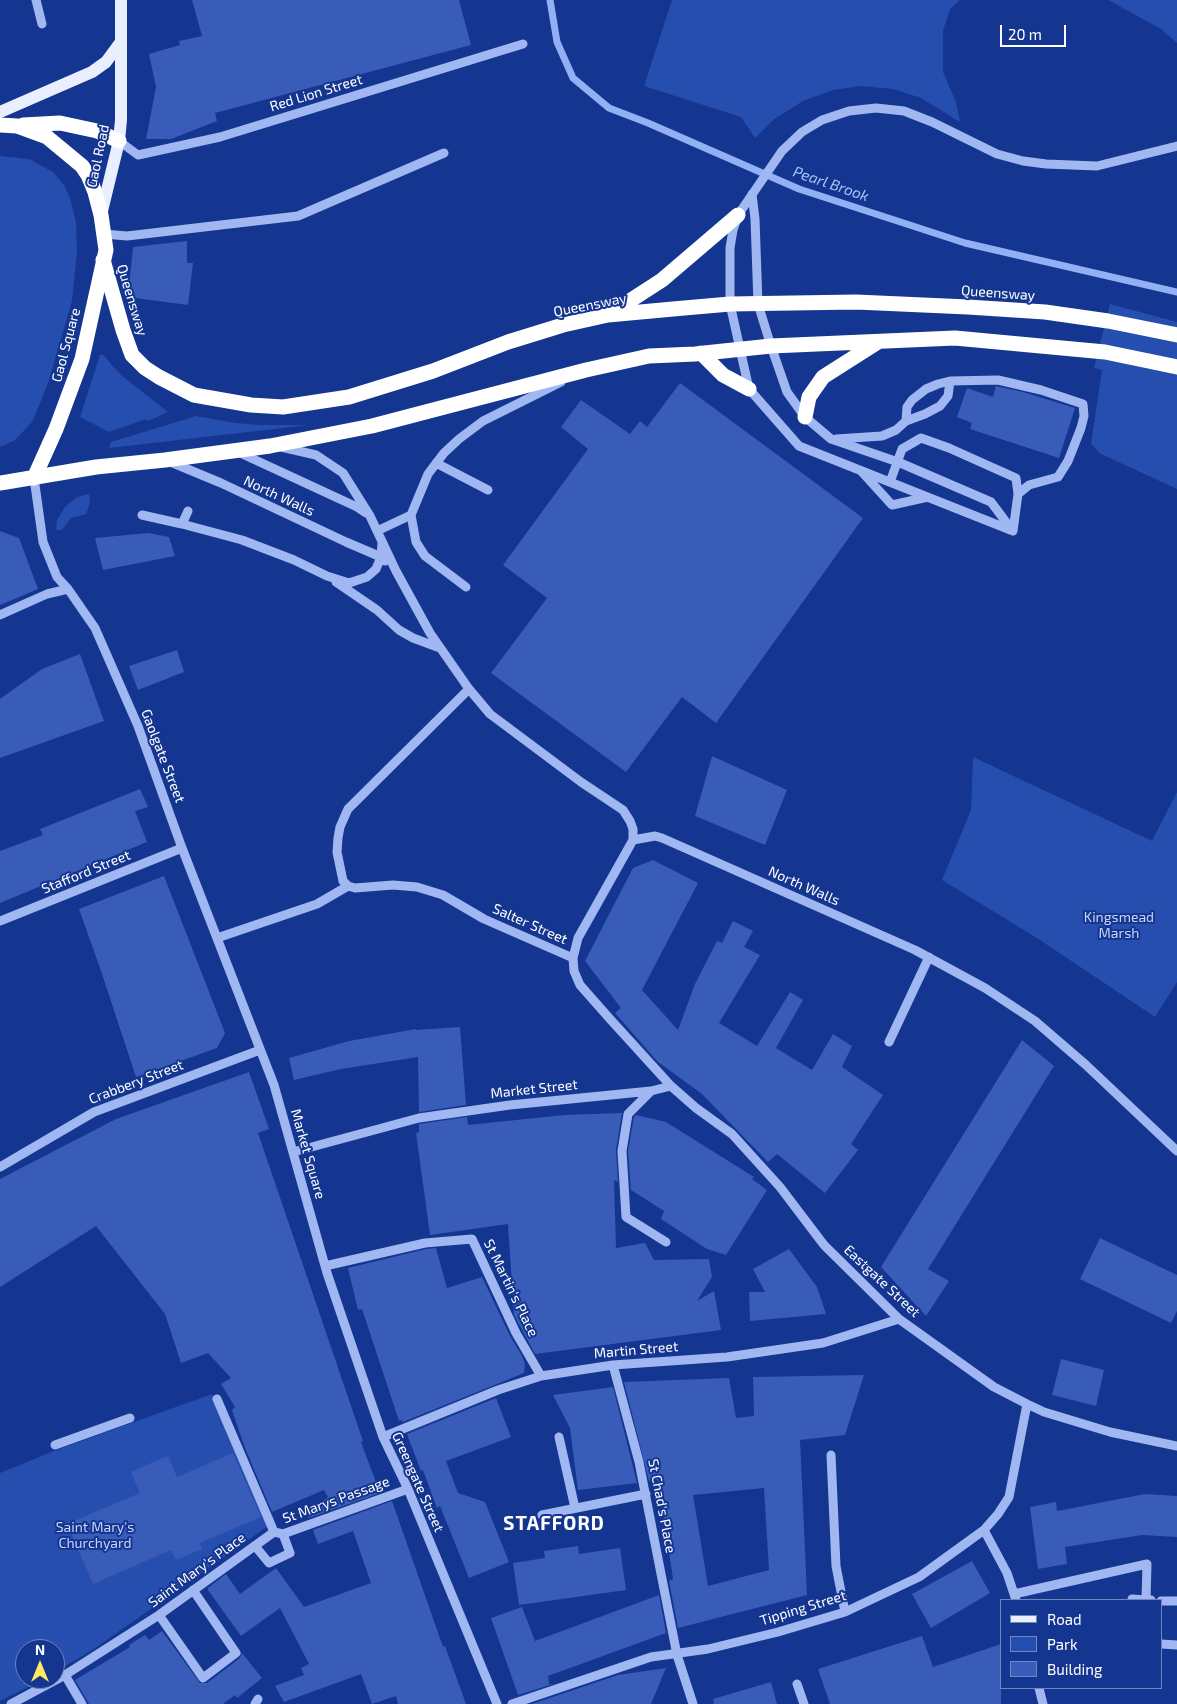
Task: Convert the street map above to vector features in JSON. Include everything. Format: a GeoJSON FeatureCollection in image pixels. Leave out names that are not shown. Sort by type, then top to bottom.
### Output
{"type":"FeatureCollection","features":[{"type":"Feature","properties":{"kind":"highway"},"geometry":{"type":"LineString","coordinates":[[0,125],[17,126],[60,123],[97,131],[119,141]]}},
{"type":"Feature","properties":{"kind":"highway","name":"Gaol Square"},"geometry":{"type":"LineString","coordinates":[[17,126],[47,137],[82,166],[95,192],[101,215],[106,250],[82,359],[56,429],[34,478]]}},
{"type":"Feature","properties":{"kind":"highway"},"geometry":{"type":"LineString","coordinates":[[608,315],[662,280],[738,215]]}},
{"type":"Feature","properties":{"kind":"highway","name":"Queensway"},"geometry":{"type":"LineString","coordinates":[[103,260],[132,355],[145,368],[194,395],[251,405],[283,407],[349,396],[433,371],[508,342],[563,325],[608,315],[730,304],[856,302],[959,306],[1045,312],[1108,321],[1177,335]]}},
{"type":"Feature","properties":{"kind":"highway"},"geometry":{"type":"LineString","coordinates":[[0,483],[96,467],[270,446],[372,426],[586,370],[649,356],[701,354],[771,346],[955,338],[1105,352],[1177,367]]}},
{"type":"Feature","properties":{"kind":"highway"},"geometry":{"type":"LineString","coordinates":[[806,416],[809,397],[823,377],[879,341]]}},
{"type":"Feature","properties":{"kind":"highway"},"geometry":{"type":"LineString","coordinates":[[701,354],[723,375],[749,389]]}},
{"type":"Feature","properties":{"kind":"main road","name":"Gaol Road"},"geometry":{"type":"LineString","coordinates":[[101,215],[119,141],[121,120],[121,0]]}},
{"type":"Feature","properties":{"kind":"main road"},"geometry":{"type":"LineString","coordinates":[[0,112],[92,72],[106,62],[120,43]]}},
{"type":"Feature","properties":{"kind":"street"},"geometry":{"type":"LineString","coordinates":[[36,0],[42,24]]}},
{"type":"Feature","properties":{"kind":"street","name":"Red Lion Street"},"geometry":{"type":"LineString","coordinates":[[119,141],[138,155],[193,142],[220,138],[522,44]]}},
{"type":"Feature","properties":{"kind":"street"},"geometry":{"type":"LineString","coordinates":[[1013,531],[799,446],[749,389],[730,304],[730,248],[738,215],[782,151],[802,132],[822,120],[849,111],[876,108],[904,111],[932,122],[997,154],[1023,161],[1046,164],[1097,166],[1177,146]]}},
{"type":"Feature","properties":{"kind":"street"},"geometry":{"type":"LineString","coordinates":[[104,234],[127,236],[298,216],[444,153]]}},
{"type":"Feature","properties":{"kind":"street"},"geometry":{"type":"LineString","coordinates":[[752,194],[755,219],[758,304],[787,392],[806,416],[831,439],[898,462],[991,502],[1013,531]]}},
{"type":"Feature","properties":{"kind":"street"},"geometry":{"type":"LineString","coordinates":[[466,587],[425,556],[416,542],[411,515],[428,474],[444,452],[482,421],[586,370]]}},
{"type":"Feature","properties":{"kind":"street"},"geometry":{"type":"LineString","coordinates":[[906,421],[907,406],[912,400],[926,389],[950,381],[998,380],[1041,390],[1083,404],[1084,416],[1081,428],[1068,461],[1058,477],[1029,485],[1018,494]]}},
{"type":"Feature","properties":{"kind":"street"},"geometry":{"type":"LineString","coordinates":[[831,439],[882,436],[896,430],[906,421],[940,406],[948,396],[950,381]]}},
{"type":"Feature","properties":{"kind":"street"},"geometry":{"type":"LineString","coordinates":[[890,482],[902,449],[921,438],[949,448],[1016,478],[1018,494],[1013,531]]}},
{"type":"Feature","properties":{"kind":"street","name":"North Walls"},"geometry":{"type":"LineString","coordinates":[[270,446],[316,455],[343,473],[370,516],[396,571],[430,632],[469,689],[490,714],[580,782],[623,810],[633,829],[632,840],[655,836],[662,838],[929,957],[985,988],[1035,1022],[1086,1065],[1177,1151]]}},
{"type":"Feature","properties":{"kind":"street","name":"North Walls"},"geometry":{"type":"LineString","coordinates":[[233,450],[357,507],[370,516]]}},
{"type":"Feature","properties":{"kind":"street","name":"North Walls"},"geometry":{"type":"LineString","coordinates":[[165,460],[221,483],[381,557],[396,571]]}},
{"type":"Feature","properties":{"kind":"street"},"geometry":{"type":"LineString","coordinates":[[436,463],[488,490]]}},
{"type":"Feature","properties":{"kind":"street"},"geometry":{"type":"LineString","coordinates":[[860,470],[892,505],[929,497]]}},
{"type":"Feature","properties":{"kind":"street","name":"Gaolgate Street"},"geometry":{"type":"LineString","coordinates":[[34,478],[43,542],[58,577],[95,628],[138,726],[182,848],[260,1050]]}},
{"type":"Feature","properties":{"kind":"street"},"geometry":{"type":"LineString","coordinates":[[182,524],[188,511]]}},
{"type":"Feature","properties":{"kind":"street"},"geometry":{"type":"LineString","coordinates":[[142,515],[242,540],[294,560],[327,576],[349,583],[367,577],[376,570],[381,557]]}},
{"type":"Feature","properties":{"kind":"street"},"geometry":{"type":"LineString","coordinates":[[377,531],[411,515]]}},
{"type":"Feature","properties":{"kind":"street","name":"North Walls"},"geometry":{"type":"LineString","coordinates":[[381,557],[382,542]]}},
{"type":"Feature","properties":{"kind":"street"},"geometry":{"type":"LineString","coordinates":[[327,576],[377,610],[399,630],[413,638],[440,648]]}},
{"type":"Feature","properties":{"kind":"street"},"geometry":{"type":"LineString","coordinates":[[0,615],[47,594],[68,589]]}},
{"type":"Feature","properties":{"kind":"street"},"geometry":{"type":"LineString","coordinates":[[217,938],[317,904],[348,886],[343,881],[338,852],[340,827],[348,809],[469,689]]}},
{"type":"Feature","properties":{"kind":"street"},"geometry":{"type":"LineString","coordinates":[[573,958],[578,938],[632,840]]}},
{"type":"Feature","properties":{"kind":"street","name":"Stafford Street"},"geometry":{"type":"LineString","coordinates":[[0,921],[182,848]]}},
{"type":"Feature","properties":{"kind":"street","name":"Salter Street"},"geometry":{"type":"LineString","coordinates":[[348,886],[355,888],[392,884],[417,887],[443,894],[484,919],[573,958],[574,971],[580,985],[671,1086]]}},
{"type":"Feature","properties":{"kind":"street"},"geometry":{"type":"LineString","coordinates":[[889,1042],[929,957]]}},
{"type":"Feature","properties":{"kind":"street","name":"Market Square"},"geometry":{"type":"LineString","coordinates":[[260,1050],[274,1085],[325,1266]]}},
{"type":"Feature","properties":{"kind":"street","name":"Crabbery Street"},"geometry":{"type":"LineString","coordinates":[[0,1167],[94,1112],[260,1050]]}},
{"type":"Feature","properties":{"kind":"street","name":"Market Street"},"geometry":{"type":"LineString","coordinates":[[293,1152],[419,1118],[510,1105],[651,1091],[671,1086]]}},
{"type":"Feature","properties":{"kind":"street","name":"Eastgate Street"},"geometry":{"type":"LineString","coordinates":[[671,1086],[696,1108],[732,1134],[780,1187],[824,1245],[899,1319],[994,1387],[1044,1412],[1110,1432],[1177,1446]]}},
{"type":"Feature","properties":{"kind":"street"},"geometry":{"type":"LineString","coordinates":[[651,1091],[628,1114],[622,1151],[626,1217],[666,1242]]}},
{"type":"Feature","properties":{"kind":"street","name":"St Martin's Place"},"geometry":{"type":"LineString","coordinates":[[325,1266],[425,1243],[472,1239],[516,1333],[540,1376]]}},
{"type":"Feature","properties":{"kind":"street","name":"Greengate Street"},"geometry":{"type":"LineString","coordinates":[[325,1266],[383,1437],[408,1489],[497,1704]]}},
{"type":"Feature","properties":{"kind":"street","name":"Martin Street"},"geometry":{"type":"LineString","coordinates":[[383,1437],[498,1390],[540,1376],[613,1365],[727,1357],[823,1343],[899,1319]]}},
{"type":"Feature","properties":{"kind":"street","name":"St Chad's Place"},"geometry":{"type":"LineString","coordinates":[[613,1365],[639,1462],[677,1655],[693,1704]]}},
{"type":"Feature","properties":{"kind":"street"},"geometry":{"type":"LineString","coordinates":[[217,1399],[279,1533],[290,1552],[269,1563],[255,1546]]}},
{"type":"Feature","properties":{"kind":"street","name":"Tipping Street"},"geometry":{"type":"LineString","coordinates":[[512,1704],[651,1657],[677,1655],[726,1645],[845,1612],[919,1577],[984,1530],[1009,1497],[1027,1404]]}},
{"type":"Feature","properties":{"kind":"street"},"geometry":{"type":"LineString","coordinates":[[55,1445],[130,1418]]}},
{"type":"Feature","properties":{"kind":"street"},"geometry":{"type":"LineString","coordinates":[[559,1437],[575,1508]]}},
{"type":"Feature","properties":{"kind":"street"},"geometry":{"type":"LineString","coordinates":[[831,1455],[836,1566],[845,1612]]}},
{"type":"Feature","properties":{"kind":"street","name":"St Marys Passage"},"geometry":{"type":"LineString","coordinates":[[279,1533],[408,1489]]}},
{"type":"Feature","properties":{"kind":"street"},"geometry":{"type":"LineString","coordinates":[[542,1515],[646,1494]]}},
{"type":"Feature","properties":{"kind":"street"},"geometry":{"type":"LineString","coordinates":[[984,1530],[1007,1573],[1015,1597],[1147,1564],[1146,1599]]}},
{"type":"Feature","properties":{"kind":"street","name":"Saint Mary's Place"},"geometry":{"type":"LineString","coordinates":[[65,1675],[159,1615],[255,1546],[279,1533]]}},
{"type":"Feature","properties":{"kind":"street"},"geometry":{"type":"LineString","coordinates":[[159,1615],[203,1678],[236,1653],[193,1590]]}},
{"type":"Feature","properties":{"kind":"street"},"geometry":{"type":"LineString","coordinates":[[1162,1601],[1177,1601]]}},
{"type":"Feature","properties":{"kind":"street"},"geometry":{"type":"LineString","coordinates":[[1162,1644],[1177,1645]]}},
{"type":"Feature","properties":{"kind":"street"},"geometry":{"type":"LineString","coordinates":[[65,1675],[82,1704]]}},
{"type":"Feature","properties":{"kind":"street"},"geometry":{"type":"LineString","coordinates":[[797,1684],[804,1704]]}},
{"type":"Feature","properties":{"kind":"street","name":"Saint Mary's Place"},"geometry":{"type":"LineString","coordinates":[[11,1704],[39,1689]]}},
{"type":"Feature","properties":{"kind":"street"},"geometry":{"type":"LineString","coordinates":[[1039,1689],[1042,1704]]}},
{"type":"Feature","properties":{"kind":"green space"},"geometry":{"type":"Polygon","coordinates":[[[672,0],[960,0],[950,9],[943,31],[943,72],[956,102],[960,122],[921,98],[893,89],[861,86],[833,90],[803,101],[773,120],[755,138],[741,117],[644,86],[672,0]]]}},
{"type":"Feature","properties":{"kind":"green space"},"geometry":{"type":"Polygon","coordinates":[[[1108,0],[1177,0],[1177,43],[1161,29],[1108,0]]]}},
{"type":"Feature","properties":{"kind":"green space"},"geometry":{"type":"Polygon","coordinates":[[[0,156],[29,159],[53,172],[64,185],[70,198],[76,223],[77,251],[72,301],[49,380],[39,406],[32,422],[15,440],[0,447],[0,156]]]}},
{"type":"Feature","properties":{"kind":"green space"},"geometry":{"type":"Polygon","coordinates":[[[1110,304],[1177,322],[1177,489],[1101,454],[1091,444],[1102,370],[1094,368],[1110,304]]]}},
{"type":"Feature","properties":{"kind":"green space"},"geometry":{"type":"Polygon","coordinates":[[[100,355],[104,355],[121,375],[168,412],[148,421],[146,419],[109,432],[80,417],[100,355]]]}},
{"type":"Feature","properties":{"kind":"green space"},"geometry":{"type":"Polygon","coordinates":[[[196,416],[235,423],[260,425],[309,425],[109,448],[111,442],[196,416]]]}},
{"type":"Feature","properties":{"kind":"green space"},"geometry":{"type":"Polygon","coordinates":[[[89,494],[90,503],[86,514],[71,518],[62,530],[56,530],[57,520],[65,507],[77,497],[89,494]]]}},
{"type":"Feature","properties":{"kind":"green space","name":"Kingsmead Marsh"},"geometry":{"type":"Polygon","coordinates":[[[973,757],[1152,841],[1177,792],[1177,982],[1155,1017],[1037,938],[942,880],[971,810],[973,757]]]}},
{"type":"Feature","properties":{"kind":"green space","name":"Saint Mary's Churchyard"},"geometry":{"type":"Polygon","coordinates":[[[212,1394],[275,1521],[94,1649],[65,1666],[65,1639],[15,1639],[15,1689],[24,1689],[0,1701],[0,1473],[54,1451],[212,1394]]]}},
{"type":"Feature","properties":{"kind":"building"},"geometry":{"type":"Polygon","coordinates":[[[192,0],[459,0],[471,45],[215,113],[217,121],[171,139],[146,139],[156,87],[149,54],[180,45],[179,41],[202,36],[192,0]]]}},
{"type":"Feature","properties":{"kind":"building"},"geometry":{"type":"Polygon","coordinates":[[[187,241],[187,263],[193,263],[188,305],[128,297],[133,247],[187,241]]]}},
{"type":"Feature","properties":{"kind":"building"},"geometry":{"type":"Polygon","coordinates":[[[680,383],[863,518],[716,723],[682,697],[626,772],[491,673],[547,598],[503,565],[588,449],[561,427],[581,400],[630,434],[640,421],[647,427],[680,383]]]}},
{"type":"Feature","properties":{"kind":"building"},"geometry":{"type":"Polygon","coordinates":[[[996,386],[1075,408],[1059,458],[970,429],[972,423],[957,417],[967,388],[993,397],[996,386]]]}},
{"type":"Feature","properties":{"kind":"building"},"geometry":{"type":"Polygon","coordinates":[[[0,531],[19,538],[38,589],[0,605],[0,531]]]}},
{"type":"Feature","properties":{"kind":"building"},"geometry":{"type":"Polygon","coordinates":[[[148,533],[169,537],[175,556],[103,570],[95,538],[148,533]]]}},
{"type":"Feature","properties":{"kind":"building"},"geometry":{"type":"Polygon","coordinates":[[[177,650],[184,672],[138,690],[129,666],[177,650]]]}},
{"type":"Feature","properties":{"kind":"building"},"geometry":{"type":"Polygon","coordinates":[[[80,654],[104,721],[0,758],[0,699],[42,669],[80,654]]]}},
{"type":"Feature","properties":{"kind":"building"},"geometry":{"type":"Polygon","coordinates":[[[712,756],[787,790],[765,845],[695,816],[712,756]]]}},
{"type":"Feature","properties":{"kind":"building"},"geometry":{"type":"Polygon","coordinates":[[[140,789],[148,807],[135,811],[147,842],[0,903],[0,851],[43,835],[40,829],[140,789]]]}},
{"type":"Feature","properties":{"kind":"building"},"geometry":{"type":"Polygon","coordinates":[[[653,860],[698,883],[642,990],[678,1030],[695,984],[717,941],[722,943],[733,921],[753,931],[744,947],[760,955],[719,1023],[757,1046],[790,992],[803,1000],[776,1048],[812,1070],[833,1034],[852,1046],[842,1067],[883,1095],[851,1144],[858,1150],[825,1193],[777,1154],[768,1162],[702,1094],[658,1062],[615,1013],[621,1008],[585,961],[633,868],[653,860]]]}},
{"type":"Feature","properties":{"kind":"building"},"geometry":{"type":"Polygon","coordinates":[[[164,876],[225,1033],[217,1048],[136,1077],[79,909],[164,876]]]}},
{"type":"Feature","properties":{"kind":"building"},"geometry":{"type":"Polygon","coordinates":[[[460,1027],[466,1105],[419,1112],[418,1057],[341,1069],[294,1080],[289,1058],[349,1041],[416,1029],[460,1027]]]}},
{"type":"Feature","properties":{"kind":"building"},"geometry":{"type":"Polygon","coordinates":[[[1022,1040],[1054,1066],[928,1269],[949,1281],[926,1316],[881,1267],[1022,1040]]]}},
{"type":"Feature","properties":{"kind":"building"},"geometry":{"type":"Polygon","coordinates":[[[249,1072],[269,1129],[258,1133],[363,1441],[361,1442],[380,1493],[309,1518],[307,1512],[328,1497],[324,1490],[272,1512],[245,1448],[232,1410],[235,1407],[221,1384],[231,1378],[208,1353],[181,1363],[165,1314],[96,1226],[0,1287],[0,1179],[116,1119],[249,1072]]]}},
{"type":"Feature","properties":{"kind":"building"},"geometry":{"type":"Polygon","coordinates":[[[622,1113],[616,1150],[618,1182],[614,1180],[616,1248],[645,1243],[654,1260],[709,1259],[712,1277],[697,1301],[714,1291],[721,1330],[535,1354],[514,1315],[508,1224],[430,1235],[416,1133],[419,1132],[419,1124],[467,1117],[468,1125],[564,1115],[622,1113]]]}},
{"type":"Feature","properties":{"kind":"building"},"geometry":{"type":"Polygon","coordinates":[[[636,1115],[666,1122],[754,1177],[752,1179],[767,1190],[726,1255],[707,1249],[661,1219],[664,1211],[631,1190],[628,1151],[634,1117],[636,1115]]]}},
{"type":"Feature","properties":{"kind":"building"},"geometry":{"type":"Polygon","coordinates":[[[1100,1238],[1177,1275],[1177,1311],[1171,1323],[1080,1279],[1100,1238]]]}},
{"type":"Feature","properties":{"kind":"building"},"geometry":{"type":"Polygon","coordinates":[[[436,1248],[447,1288],[482,1277],[510,1336],[522,1356],[525,1364],[524,1373],[403,1422],[402,1420],[399,1421],[362,1309],[358,1310],[348,1268],[436,1248]]]}},
{"type":"Feature","properties":{"kind":"building"},"geometry":{"type":"Polygon","coordinates":[[[789,1249],[817,1287],[826,1314],[750,1321],[749,1292],[765,1292],[753,1269],[789,1249]]]}},
{"type":"Feature","properties":{"kind":"building"},"geometry":{"type":"Polygon","coordinates":[[[1061,1359],[1104,1370],[1096,1406],[1052,1395],[1061,1359]]]}},
{"type":"Feature","properties":{"kind":"building"},"geometry":{"type":"Polygon","coordinates":[[[864,1375],[845,1435],[800,1440],[807,1595],[678,1628],[669,1581],[673,1579],[658,1480],[649,1481],[624,1382],[729,1378],[736,1418],[754,1416],[753,1377],[864,1375]],[[764,1488],[693,1495],[708,1586],[769,1570],[764,1488]]]}},
{"type":"Feature","properties":{"kind":"building"},"geometry":{"type":"Polygon","coordinates":[[[613,1387],[637,1483],[578,1490],[570,1428],[553,1395],[613,1387]]]}},
{"type":"Feature","properties":{"kind":"building"},"geometry":{"type":"Polygon","coordinates":[[[496,1398],[511,1437],[446,1461],[458,1493],[485,1502],[509,1562],[469,1578],[440,1506],[437,1508],[407,1434],[496,1398]]]}},
{"type":"Feature","properties":{"kind":"building"},"geometry":{"type":"Polygon","coordinates":[[[233,1453],[261,1517],[200,1543],[202,1549],[176,1560],[171,1550],[93,1584],[67,1524],[140,1493],[131,1472],[149,1464],[168,1456],[177,1477],[233,1453]]]}},
{"type":"Feature","properties":{"kind":"building"},"geometry":{"type":"Polygon","coordinates":[[[1145,1494],[1177,1496],[1177,1537],[1142,1535],[1065,1547],[1067,1564],[1038,1569],[1030,1507],[1056,1502],[1057,1511],[1145,1494]]]}},
{"type":"Feature","properties":{"kind":"building"},"geometry":{"type":"Polygon","coordinates":[[[392,1501],[443,1647],[445,1646],[466,1704],[398,1704],[396,1696],[372,1704],[361,1674],[284,1702],[275,1686],[304,1675],[301,1668],[309,1664],[280,1608],[241,1636],[208,1588],[226,1574],[240,1594],[276,1568],[304,1607],[371,1583],[353,1531],[318,1544],[313,1530],[392,1501]]]}},
{"type":"Feature","properties":{"kind":"building"},"geometry":{"type":"Polygon","coordinates":[[[578,1546],[579,1554],[620,1548],[626,1590],[519,1605],[513,1563],[545,1558],[544,1551],[578,1546]]]}},
{"type":"Feature","properties":{"kind":"building"},"geometry":{"type":"Polygon","coordinates":[[[972,1561],[990,1593],[931,1628],[912,1594],[972,1561]]]}},
{"type":"Feature","properties":{"kind":"building"},"geometry":{"type":"Polygon","coordinates":[[[659,1595],[666,1633],[548,1676],[549,1684],[553,1684],[518,1695],[491,1618],[522,1607],[535,1641],[659,1595]]]}},
{"type":"Feature","properties":{"kind":"building"},"geometry":{"type":"Polygon","coordinates":[[[162,1631],[200,1683],[207,1683],[240,1658],[242,1653],[262,1678],[237,1698],[235,1695],[223,1704],[89,1704],[75,1680],[130,1647],[129,1645],[145,1635],[149,1640],[162,1631]]]}},
{"type":"Feature","properties":{"kind":"building"},"geometry":{"type":"Polygon","coordinates":[[[922,1636],[933,1667],[1000,1644],[1001,1704],[830,1704],[818,1669],[922,1636]]]}},
{"type":"Feature","properties":{"kind":"building"},"geometry":{"type":"Polygon","coordinates":[[[666,1668],[651,1704],[532,1704],[618,1675],[666,1668]]]}},
{"type":"Feature","properties":{"kind":"building"},"geometry":{"type":"Polygon","coordinates":[[[771,1682],[777,1704],[714,1704],[713,1699],[771,1682]]]}},
{"type":"Feature","properties":{"kind":"waterway","name":"Pearl Brook"},"geometry":{"type":"LineString","coordinates":[[550,0],[557,42],[573,78],[609,108],[799,189],[965,243],[1177,292]]}},
{"type":"Feature","properties":{"kind":"district","name":"STAFFORD"},"geometry":{"type":"Point","coordinates":[554,1524]}}]}
